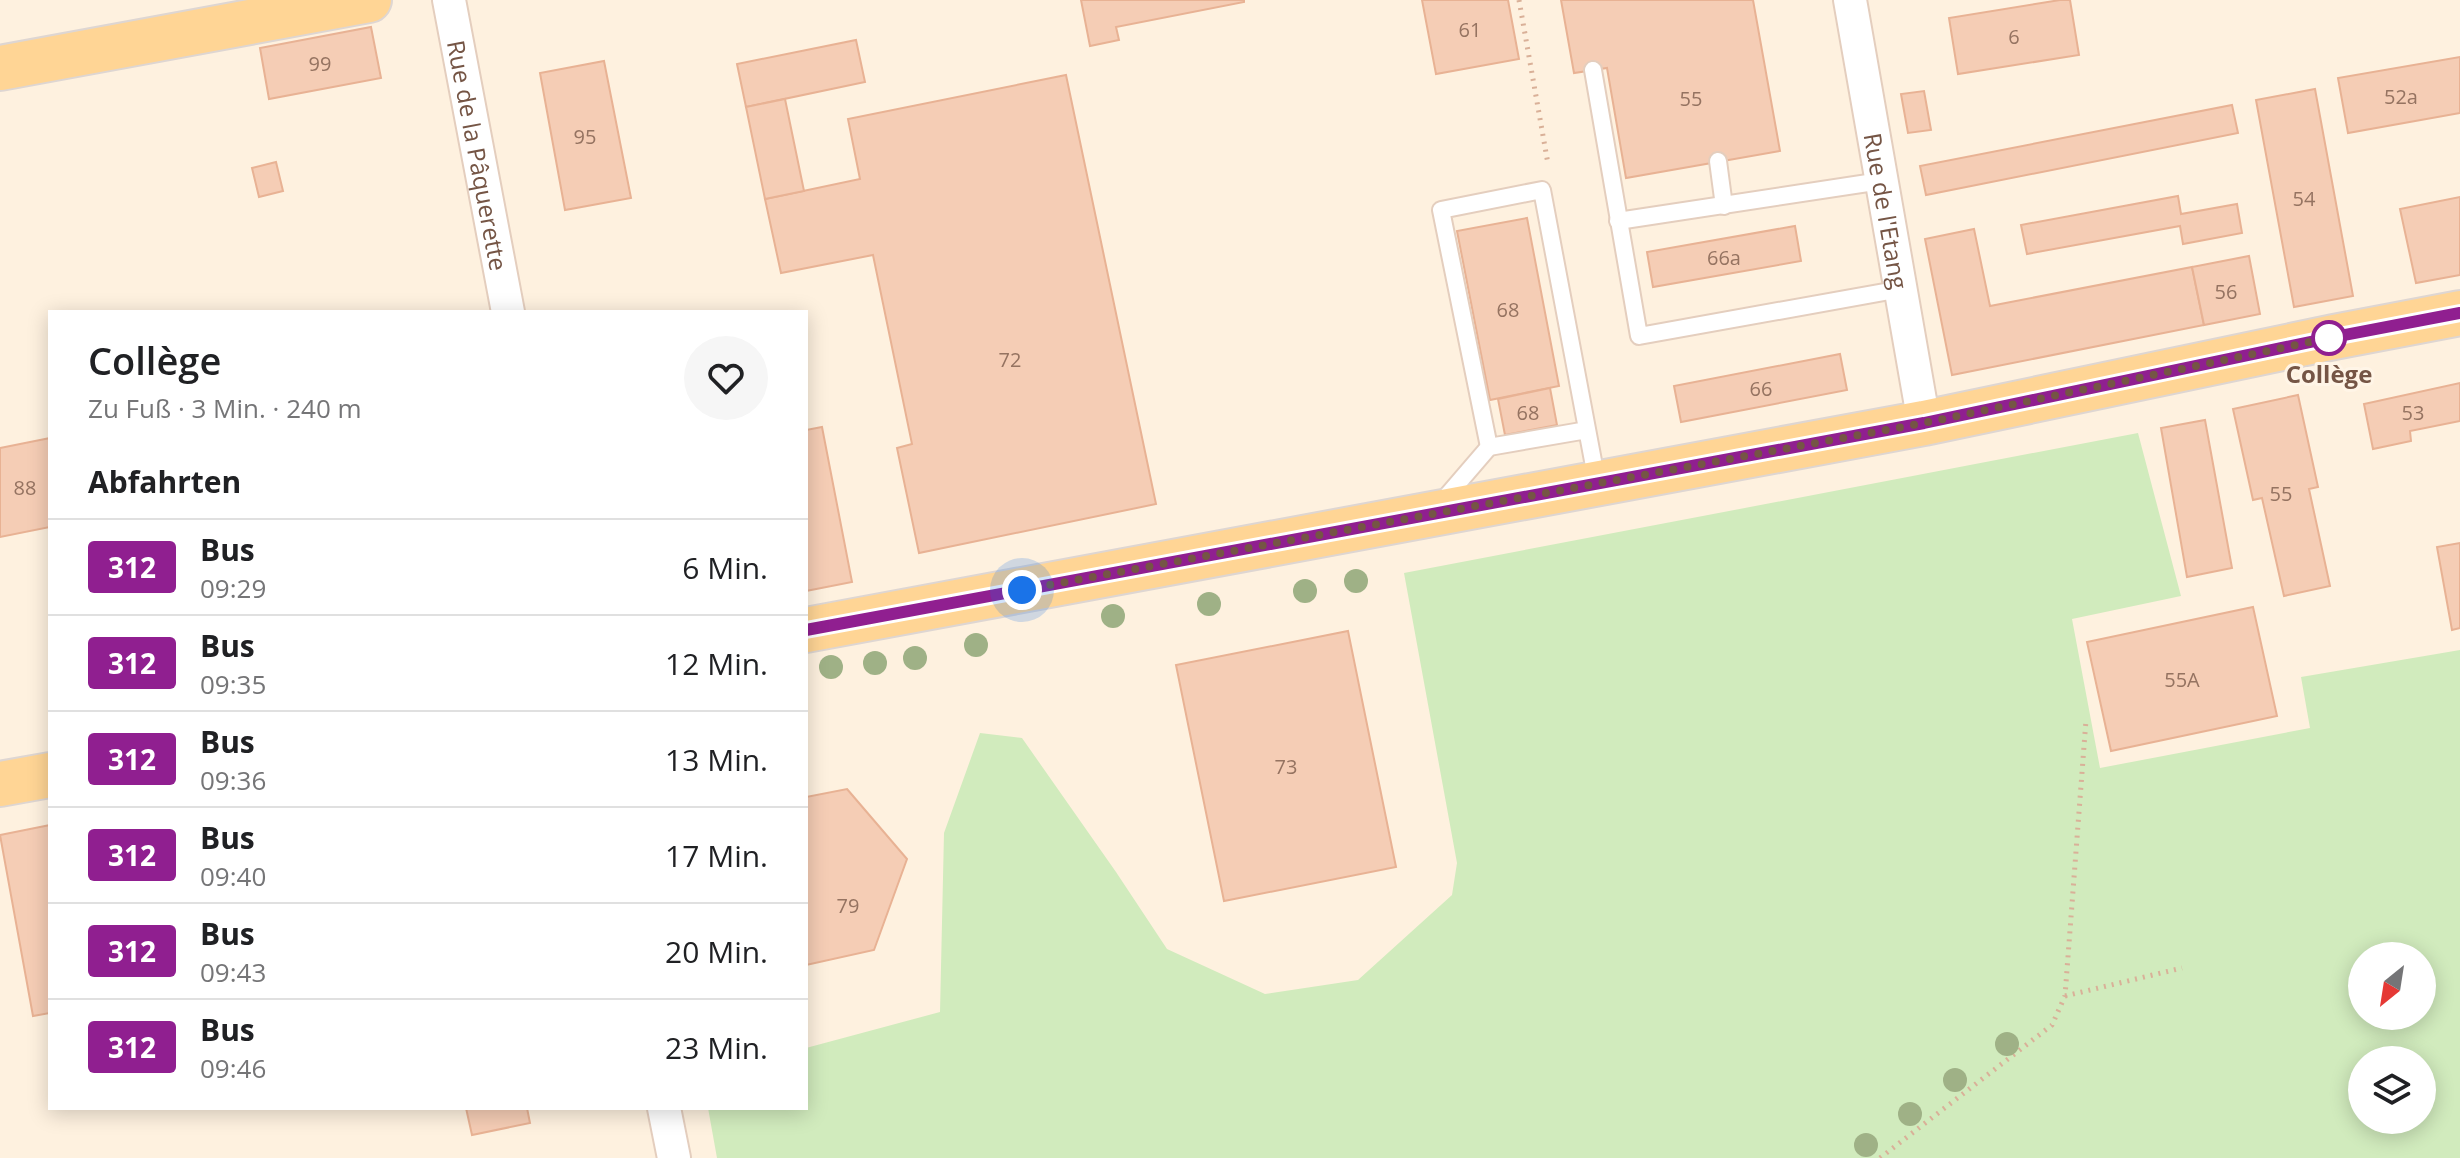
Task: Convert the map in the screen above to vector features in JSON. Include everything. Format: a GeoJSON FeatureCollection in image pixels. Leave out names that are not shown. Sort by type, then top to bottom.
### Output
{"type":"FeatureCollection","features":[{"type":"Feature","properties":{"kind":"main road"},"geometry":{"type":"LineString","coordinates":[[0,68],[369,0]]}},
{"type":"Feature","properties":{"kind":"main road"},"geometry":{"type":"LineString","coordinates":[[808,630],[1924,423],[2460,313]]}},
{"type":"Feature","properties":{"kind":"main road"},"geometry":{"type":"LineString","coordinates":[[0,784],[48,775]]}},
{"type":"Feature","properties":{"kind":"street","name":"Rue de la Pâquerette"},"geometry":{"type":"LineString","coordinates":[[449,0],[508,310]]}},
{"type":"Feature","properties":{"kind":"street","name":"Rue de l'Etang"},"geometry":{"type":"LineString","coordinates":[[1850,0],[1924,423]]}},
{"type":"Feature","properties":{"kind":"street"},"geometry":{"type":"LineString","coordinates":[[664,1110],[674,1158]]}},
{"type":"Feature","properties":{"kind":"lane"},"geometry":{"type":"LineString","coordinates":[[1593,70],[1639,336],[1901,289]]}},
{"type":"Feature","properties":{"kind":"lane"},"geometry":{"type":"LineString","coordinates":[[1718,161],[1724,206]]}},
{"type":"Feature","properties":{"kind":"lane"},"geometry":{"type":"LineString","coordinates":[[1618,221],[1881,181]]}},
{"type":"Feature","properties":{"kind":"lane"},"geometry":{"type":"LineString","coordinates":[[1489,447],[1441,210],[1542,190],[1597,483]]}},
{"type":"Feature","properties":{"kind":"lane"},"geometry":{"type":"LineString","coordinates":[[1431,515],[1489,447],[1587,430]]}},
{"type":"Feature","properties":{"kind":"path"},"geometry":{"type":"LineString","coordinates":[[1519,0],[1551,178],[1542,190]]}},
{"type":"Feature","properties":{"kind":"path"},"geometry":{"type":"LineString","coordinates":[[1880,1158],[2052,1025],[2065,996],[2086,720]]}},
{"type":"Feature","properties":{"kind":"path"},"geometry":{"type":"LineString","coordinates":[[2065,996],[2182,968]]}},
{"type":"Feature","properties":{"kind":"green space"},"geometry":{"type":"Polygon","coordinates":[[[2138,433],[2181,596],[2072,619],[2100,768],[2310,728],[2301,677],[2460,650],[2460,1158],[717,1158],[708,1110],[808,1110],[808,1047],[940,1012],[944,833],[980,733],[1022,738],[1167,949],[1265,994],[1358,980],[1452,895],[1457,863],[1404,573],[2138,433]]]}},
{"type":"Feature","properties":{"kind":"building"},"geometry":{"type":"Polygon","coordinates":[[[1081,0],[1244,2],[1116,27],[1119,40],[1090,46],[1081,0]]]}},
{"type":"Feature","properties":{"kind":"building"},"geometry":{"type":"Polygon","coordinates":[[[1422,0],[1508,0],[1519,59],[1436,74],[1422,0]]]}},
{"type":"Feature","properties":{"kind":"building"},"geometry":{"type":"Polygon","coordinates":[[[1561,0],[1753,0],[1780,151],[1626,178],[1607,68],[1574,73],[1561,0]]]}},
{"type":"Feature","properties":{"kind":"building"},"geometry":{"type":"Polygon","coordinates":[[[2070,0],[2079,55],[1958,74],[1949,18],[2070,0]]]}},
{"type":"Feature","properties":{"kind":"building"},"geometry":{"type":"Polygon","coordinates":[[[371,27],[381,78],[269,99],[260,48],[371,27]]]}},
{"type":"Feature","properties":{"kind":"building"},"geometry":{"type":"Polygon","coordinates":[[[856,40],[865,82],[746,107],[737,64],[856,40]]]}},
{"type":"Feature","properties":{"kind":"building"},"geometry":{"type":"Polygon","coordinates":[[[2460,57],[2460,113],[2348,133],[2338,78],[2460,57]]]}},
{"type":"Feature","properties":{"kind":"building"},"geometry":{"type":"Polygon","coordinates":[[[604,61],[631,198],[565,210],[540,73],[604,61]]]}},
{"type":"Feature","properties":{"kind":"building"},"geometry":{"type":"Polygon","coordinates":[[[1066,75],[1156,504],[919,553],[897,448],[912,444],[873,255],[781,273],[765,199],[860,179],[848,119],[1066,75]]]}},
{"type":"Feature","properties":{"kind":"building"},"geometry":{"type":"Polygon","coordinates":[[[2315,89],[2353,296],[2294,307],[2256,100],[2315,89]]]}},
{"type":"Feature","properties":{"kind":"building"},"geometry":{"type":"Polygon","coordinates":[[[1924,91],[1931,130],[1908,133],[1901,94],[1924,91]]]}},
{"type":"Feature","properties":{"kind":"building"},"geometry":{"type":"Polygon","coordinates":[[[785,99],[804,191],[765,199],[746,107],[785,99]]]}},
{"type":"Feature","properties":{"kind":"building"},"geometry":{"type":"Polygon","coordinates":[[[2232,105],[2238,133],[1926,195],[1920,166],[2232,105]]]}},
{"type":"Feature","properties":{"kind":"building"},"geometry":{"type":"Polygon","coordinates":[[[276,162],[283,191],[259,197],[252,168],[276,162]]]}},
{"type":"Feature","properties":{"kind":"building"},"geometry":{"type":"Polygon","coordinates":[[[2178,196],[2181,214],[2237,204],[2242,233],[2183,244],[2180,226],[2027,254],[2021,225],[2178,196]]]}},
{"type":"Feature","properties":{"kind":"building"},"geometry":{"type":"Polygon","coordinates":[[[2460,197],[2460,275],[2416,283],[2400,209],[2460,197]]]}},
{"type":"Feature","properties":{"kind":"building"},"geometry":{"type":"Polygon","coordinates":[[[1527,218],[1559,386],[1490,400],[1457,231],[1527,218]]]}},
{"type":"Feature","properties":{"kind":"building"},"geometry":{"type":"Polygon","coordinates":[[[1795,226],[1801,261],[1653,287],[1647,252],[1795,226]]]}},
{"type":"Feature","properties":{"kind":"building"},"geometry":{"type":"Polygon","coordinates":[[[1974,229],[1990,306],[2192,267],[2204,325],[1952,375],[1925,239],[1974,229]]]}},
{"type":"Feature","properties":{"kind":"building"},"geometry":{"type":"Polygon","coordinates":[[[2249,256],[2260,314],[2204,325],[2192,267],[2249,256]]]}},
{"type":"Feature","properties":{"kind":"building"},"geometry":{"type":"Polygon","coordinates":[[[1840,354],[1847,390],[1681,422],[1674,386],[1840,354]]]}},
{"type":"Feature","properties":{"kind":"building"},"geometry":{"type":"Polygon","coordinates":[[[2460,383],[2460,421],[2410,431],[2411,441],[2373,449],[2364,404],[2460,383]]]}},
{"type":"Feature","properties":{"kind":"building"},"geometry":{"type":"Polygon","coordinates":[[[1550,388],[1557,425],[1505,435],[1498,399],[1550,388]]]}},
{"type":"Feature","properties":{"kind":"building"},"geometry":{"type":"Polygon","coordinates":[[[2298,395],[2318,487],[2309,489],[2330,586],[2284,596],[2262,498],[2253,500],[2233,409],[2298,395]]]}},
{"type":"Feature","properties":{"kind":"building"},"geometry":{"type":"Polygon","coordinates":[[[2205,420],[2232,568],[2187,577],[2161,428],[2205,420]]]}},
{"type":"Feature","properties":{"kind":"building"},"geometry":{"type":"Polygon","coordinates":[[[822,427],[852,582],[808,591],[808,430],[822,427]]]}},
{"type":"Feature","properties":{"kind":"building"},"geometry":{"type":"Polygon","coordinates":[[[48,438],[48,527],[0,537],[0,448],[48,438]]]}},
{"type":"Feature","properties":{"kind":"building"},"geometry":{"type":"Polygon","coordinates":[[[2460,543],[2460,628],[2452,630],[2437,547],[2460,543]]]}},
{"type":"Feature","properties":{"kind":"building"},"geometry":{"type":"Polygon","coordinates":[[[2253,607],[2277,716],[2111,751],[2087,642],[2253,607]]]}},
{"type":"Feature","properties":{"kind":"building"},"geometry":{"type":"Polygon","coordinates":[[[1348,631],[1396,867],[1224,901],[1176,665],[1348,631]]]}},
{"type":"Feature","properties":{"kind":"building"},"geometry":{"type":"Polygon","coordinates":[[[847,789],[907,859],[874,950],[808,965],[808,797],[847,789]]]}},
{"type":"Feature","properties":{"kind":"building"},"geometry":{"type":"Polygon","coordinates":[[[48,825],[48,1013],[33,1016],[0,835],[48,825]]]}},
{"type":"Feature","properties":{"kind":"building"},"geometry":{"type":"Polygon","coordinates":[[[466,1110],[527,1110],[530,1123],[472,1135],[466,1110]]]}},
{"type":"Feature","properties":{"kind":"bus line","name":"312"},"geometry":{"type":"LineString","coordinates":[[808,630],[1924,423],[2460,313]]}},
{"type":"Feature","properties":{"kind":"place","name":"Collège"},"geometry":{"type":"Point","coordinates":[2329,338]}},
{"type":"Feature","properties":{"kind":"route"},"geometry":{"type":"LineString","coordinates":[[1022,590],[1924,423],[2334,337],[2329,338]]}}]}
